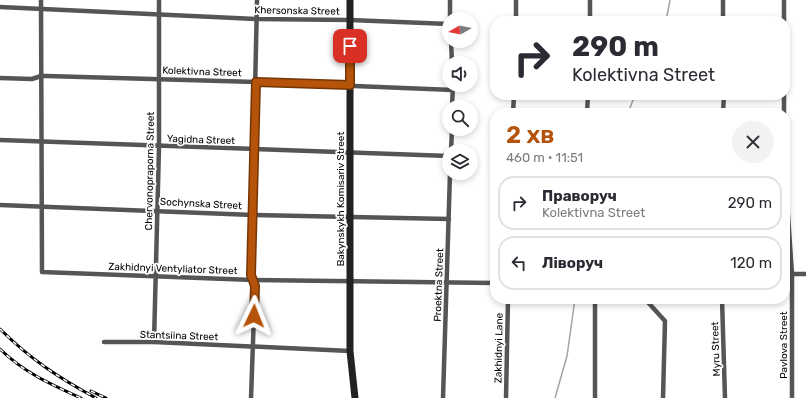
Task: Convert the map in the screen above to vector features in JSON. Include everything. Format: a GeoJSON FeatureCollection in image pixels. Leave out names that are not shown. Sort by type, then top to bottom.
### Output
{"type":"FeatureCollection","features":[{"type":"Feature","properties":{"kind":"street"},"geometry":{"type":"LineString","coordinates":[[40,0],[41,206]]}},
{"type":"Feature","properties":{"kind":"street","name":"Chervonopraporna Street"},"geometry":{"type":"LineString","coordinates":[[154,342],[160,79],[159,0]]}},
{"type":"Feature","properties":{"kind":"street"},"geometry":{"type":"LineString","coordinates":[[251,398],[255,286],[251,275],[257,0]]}},
{"type":"Feature","properties":{"kind":"street","name":"Bakynskykh Komisariv Street"},"geometry":{"type":"LineString","coordinates":[[350,0],[350,351],[354,398]]}},
{"type":"Feature","properties":{"kind":"street"},"geometry":{"type":"LineString","coordinates":[[450,0],[450,12]]}},
{"type":"Feature","properties":{"kind":"street"},"geometry":{"type":"LineString","coordinates":[[516,0],[516,16]]}},
{"type":"Feature","properties":{"kind":"street"},"geometry":{"type":"LineString","coordinates":[[590,0],[590,16]]}},
{"type":"Feature","properties":{"kind":"street"},"geometry":{"type":"LineString","coordinates":[[723,0],[723,16]]}},
{"type":"Feature","properties":{"kind":"street"},"geometry":{"type":"LineString","coordinates":[[784,0],[784,16]]}},
{"type":"Feature","properties":{"kind":"street","name":"Khersonska Street"},"geometry":{"type":"LineString","coordinates":[[0,7],[257,19],[350,20],[442,24]]}},
{"type":"Feature","properties":{"kind":"street","name":"Kolektivna Street"},"geometry":{"type":"LineString","coordinates":[[0,78],[32,80],[40,76],[442,87]]}},
{"type":"Feature","properties":{"kind":"street","name":"Yagidna Street"},"geometry":{"type":"LineString","coordinates":[[0,140],[442,156]]}},
{"type":"Feature","properties":{"kind":"street","name":"Proektna Street"},"geometry":{"type":"LineString","coordinates":[[444,398],[450,180]]}},
{"type":"Feature","properties":{"kind":"street","name":"Sochynska Street"},"geometry":{"type":"LineString","coordinates":[[0,205],[449,220]]}},
{"type":"Feature","properties":{"kind":"street","name":"Zakhidnyi Ventyliator Street"},"geometry":{"type":"LineString","coordinates":[[41,206],[42,272],[253,280],[490,283]]}},
{"type":"Feature","properties":{"kind":"street","name":"Pavlova Street"},"geometry":{"type":"LineString","coordinates":[[790,245],[792,274],[792,398]]}},
{"type":"Feature","properties":{"kind":"street"},"geometry":{"type":"LineString","coordinates":[[792,274],[806,274]]}},
{"type":"Feature","properties":{"kind":"street","name":"Zakhidnyi Lane"},"geometry":{"type":"LineString","coordinates":[[506,398],[508,304]]}},
{"type":"Feature","properties":{"kind":"street"},"geometry":{"type":"LineString","coordinates":[[594,398],[595,304]]}},
{"type":"Feature","properties":{"kind":"street"},"geometry":{"type":"LineString","coordinates":[[650,304],[665,321],[664,398]]}},
{"type":"Feature","properties":{"kind":"street","name":"Myru Street"},"geometry":{"type":"LineString","coordinates":[[722,304],[725,398]]}},
{"type":"Feature","properties":{"kind":"street","name":"Stantsiina Street"},"geometry":{"type":"LineString","coordinates":[[104,342],[154,342],[350,351]]}},
{"type":"Feature","properties":{"kind":"waterway"},"geometry":{"type":"LineString","coordinates":[[667,16],[670,0]]}},
{"type":"Feature","properties":{"kind":"waterway"},"geometry":{"type":"LineString","coordinates":[[630,108],[633,100]]}},
{"type":"Feature","properties":{"kind":"waterway"},"geometry":{"type":"LineString","coordinates":[[555,398],[567,356],[574,304]]}},
{"type":"Feature","properties":{"kind":"railway"},"geometry":{"type":"LineString","coordinates":[[0,329],[22,350],[45,367],[96,398]]}},
{"type":"Feature","properties":{"kind":"railway"},"geometry":{"type":"LineString","coordinates":[[0,349],[18,365],[49,383],[81,398]]}},
{"type":"Feature","properties":{"kind":"railway"},"geometry":{"type":"LineString","coordinates":[[91,391],[106,398]]}},
{"type":"Feature","properties":{"kind":"route"},"geometry":{"type":"LineString","coordinates":[[254,316],[255,286],[251,275],[256,82],[350,85],[350,46]]}}]}
